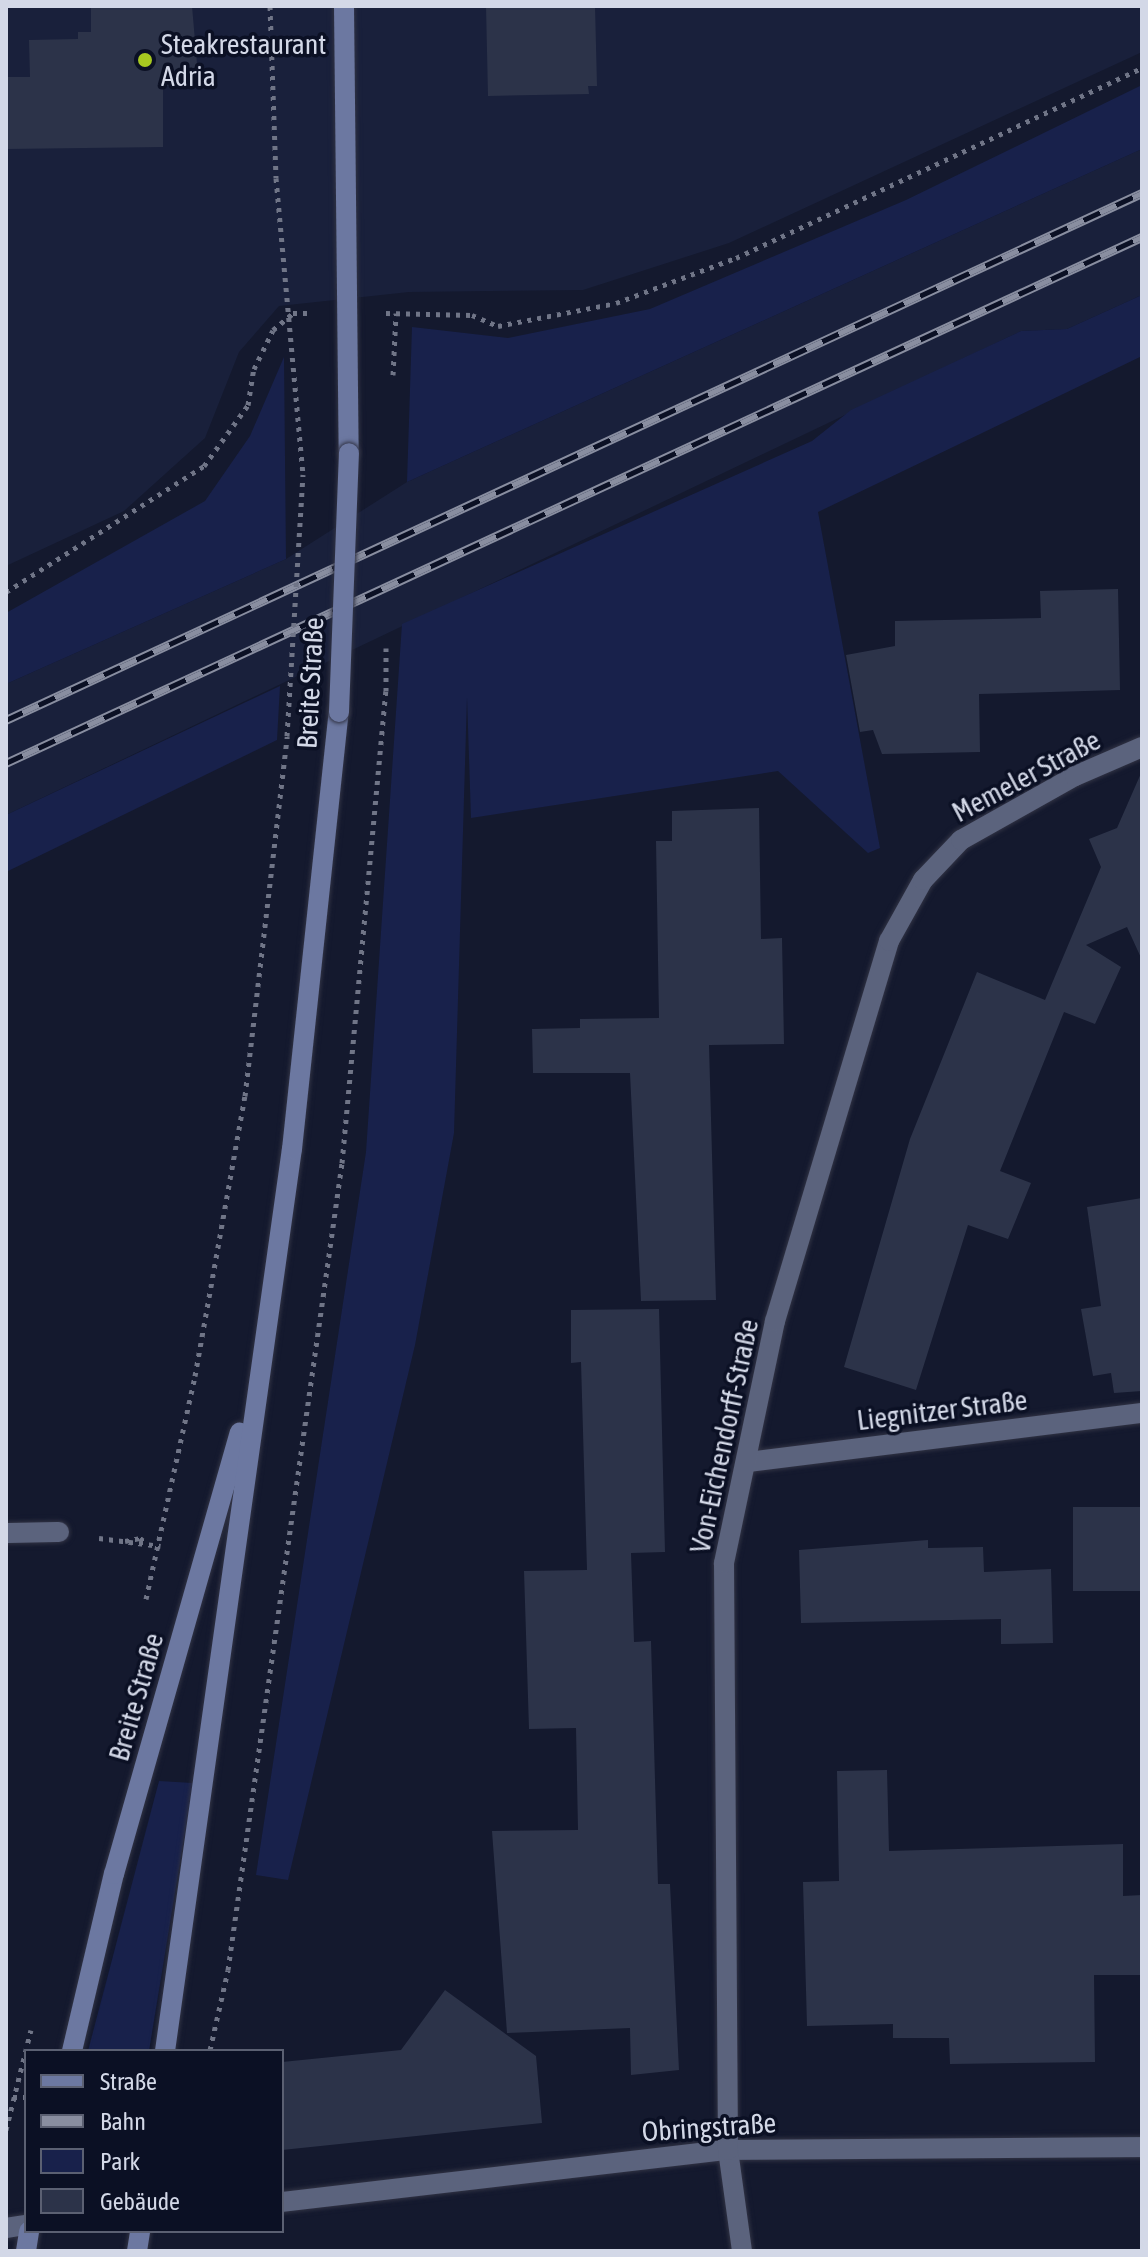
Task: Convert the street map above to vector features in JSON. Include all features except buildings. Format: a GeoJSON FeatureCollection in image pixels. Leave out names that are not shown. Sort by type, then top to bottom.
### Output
{"type":"FeatureCollection","features":[{"type":"Feature","properties":{"kind":"street","name":"Breite Straße"},"geometry":{"type":"LineString","coordinates":[[165,2049],[292,1149],[339,712],[349,453],[345,312],[344,6]]}},
{"type":"Feature","properties":{"kind":"street","name":"Memeler Straße"},"geometry":{"type":"LineString","coordinates":[[889,941],[923,880],[961,840],[1075,776],[1142,747]]}},
{"type":"Feature","properties":{"kind":"street","name":"Von-Eichendorff-Straße"},"geometry":{"type":"LineString","coordinates":[[742,2251],[728,2150],[724,1563],[748,1462],[775,1321],[889,941]]}},
{"type":"Feature","properties":{"kind":"street","name":"Breite Straße"},"geometry":{"type":"LineString","coordinates":[[72,2049],[114,1874],[260,1360]]}},
{"type":"Feature","properties":{"kind":"street","name":"Liegnitzer Straße"},"geometry":{"type":"LineString","coordinates":[[748,1462],[1142,1413]]}},
{"type":"Feature","properties":{"kind":"street"},"geometry":{"type":"LineString","coordinates":[[6,1533],[59,1532]]}},
{"type":"Feature","properties":{"kind":"street","name":"Obringstraße"},"geometry":{"type":"LineString","coordinates":[[284,2202],[728,2150],[1142,2147]]}},
{"type":"Feature","properties":{"kind":"path"},"geometry":{"type":"LineString","coordinates":[[144,1606],[160,1546],[245,1096],[287,736],[303,474],[293,313],[276,178],[270,6]]}},
{"type":"Feature","properties":{"kind":"path"},"geometry":{"type":"LineString","coordinates":[[6,592],[204,466],[248,405],[254,369],[273,330],[293,313],[472,315],[498,326],[616,303],[736,258],[1142,68]]}},
{"type":"Feature","properties":{"kind":"path"},"geometry":{"type":"LineString","coordinates":[[210,2049],[228,1970],[342,1163],[386,691]]}},
{"type":"Feature","properties":{"kind":"path"},"geometry":{"type":"LineString","coordinates":[[148,1545],[160,1546]]}},
{"type":"Feature","properties":{"kind":"path"},"geometry":{"type":"LineString","coordinates":[[26,2049],[33,2023]]}},
{"type":"Feature","properties":{"kind":"path"},"geometry":{"type":"LineString","coordinates":[[6,2130],[24,2056]]}},
{"type":"Feature","properties":{"kind":"path"},"geometry":{"type":"LineString","coordinates":[[13,2097],[24,2097]]}},
{"type":"Feature","properties":{"kind":"shaded area"},"geometry":{"type":"Polygon","coordinates":[[[6,6],[1142,6],[1142,52],[729,243],[583,290],[409,292],[279,306],[239,352],[205,438],[124,511],[6,566],[6,6]]]}},
{"type":"Feature","properties":{"kind":"shaded area"},"geometry":{"type":"Polygon","coordinates":[[[1142,149],[1142,295],[1067,329],[1021,331],[6,815],[6,684],[286,559],[407,482],[1142,149]]]}},
{"type":"Feature","properties":{"kind":"green space"},"geometry":{"type":"Polygon","coordinates":[[[1142,85],[1142,149],[407,482],[412,327],[508,338],[650,309],[906,200],[1142,85]]]}},
{"type":"Feature","properties":{"kind":"green space"},"geometry":{"type":"Polygon","coordinates":[[[1142,295],[1142,356],[818,512],[880,848],[868,853],[778,771],[471,818],[467,697],[454,1133],[415,1345],[288,1880],[256,1875],[366,1152],[402,624],[812,441],[851,410],[1021,331],[1067,329],[1142,295]]]}},
{"type":"Feature","properties":{"kind":"green space"},"geometry":{"type":"Polygon","coordinates":[[[284,357],[286,559],[6,684],[6,613],[205,501],[250,436],[284,357]]]}},
{"type":"Feature","properties":{"kind":"green space"},"geometry":{"type":"Polygon","coordinates":[[[280,686],[277,740],[6,872],[6,815],[280,686]]]}},
{"type":"Feature","properties":{"kind":"green space"},"geometry":{"type":"Polygon","coordinates":[[[159,1781],[193,1783],[149,2049],[89,2049],[159,1781]]]}},
{"type":"Feature","properties":{"kind":"railway"},"geometry":{"type":"LineString","coordinates":[[6,720],[1142,193]]}},
{"type":"Feature","properties":{"kind":"railway"},"geometry":{"type":"LineString","coordinates":[[6,763],[1142,237]]}},
{"type":"Feature","properties":{"kind":"place","name":"Steakrestaurant Adria"},"geometry":{"type":"Point","coordinates":[145,60]}}]}
